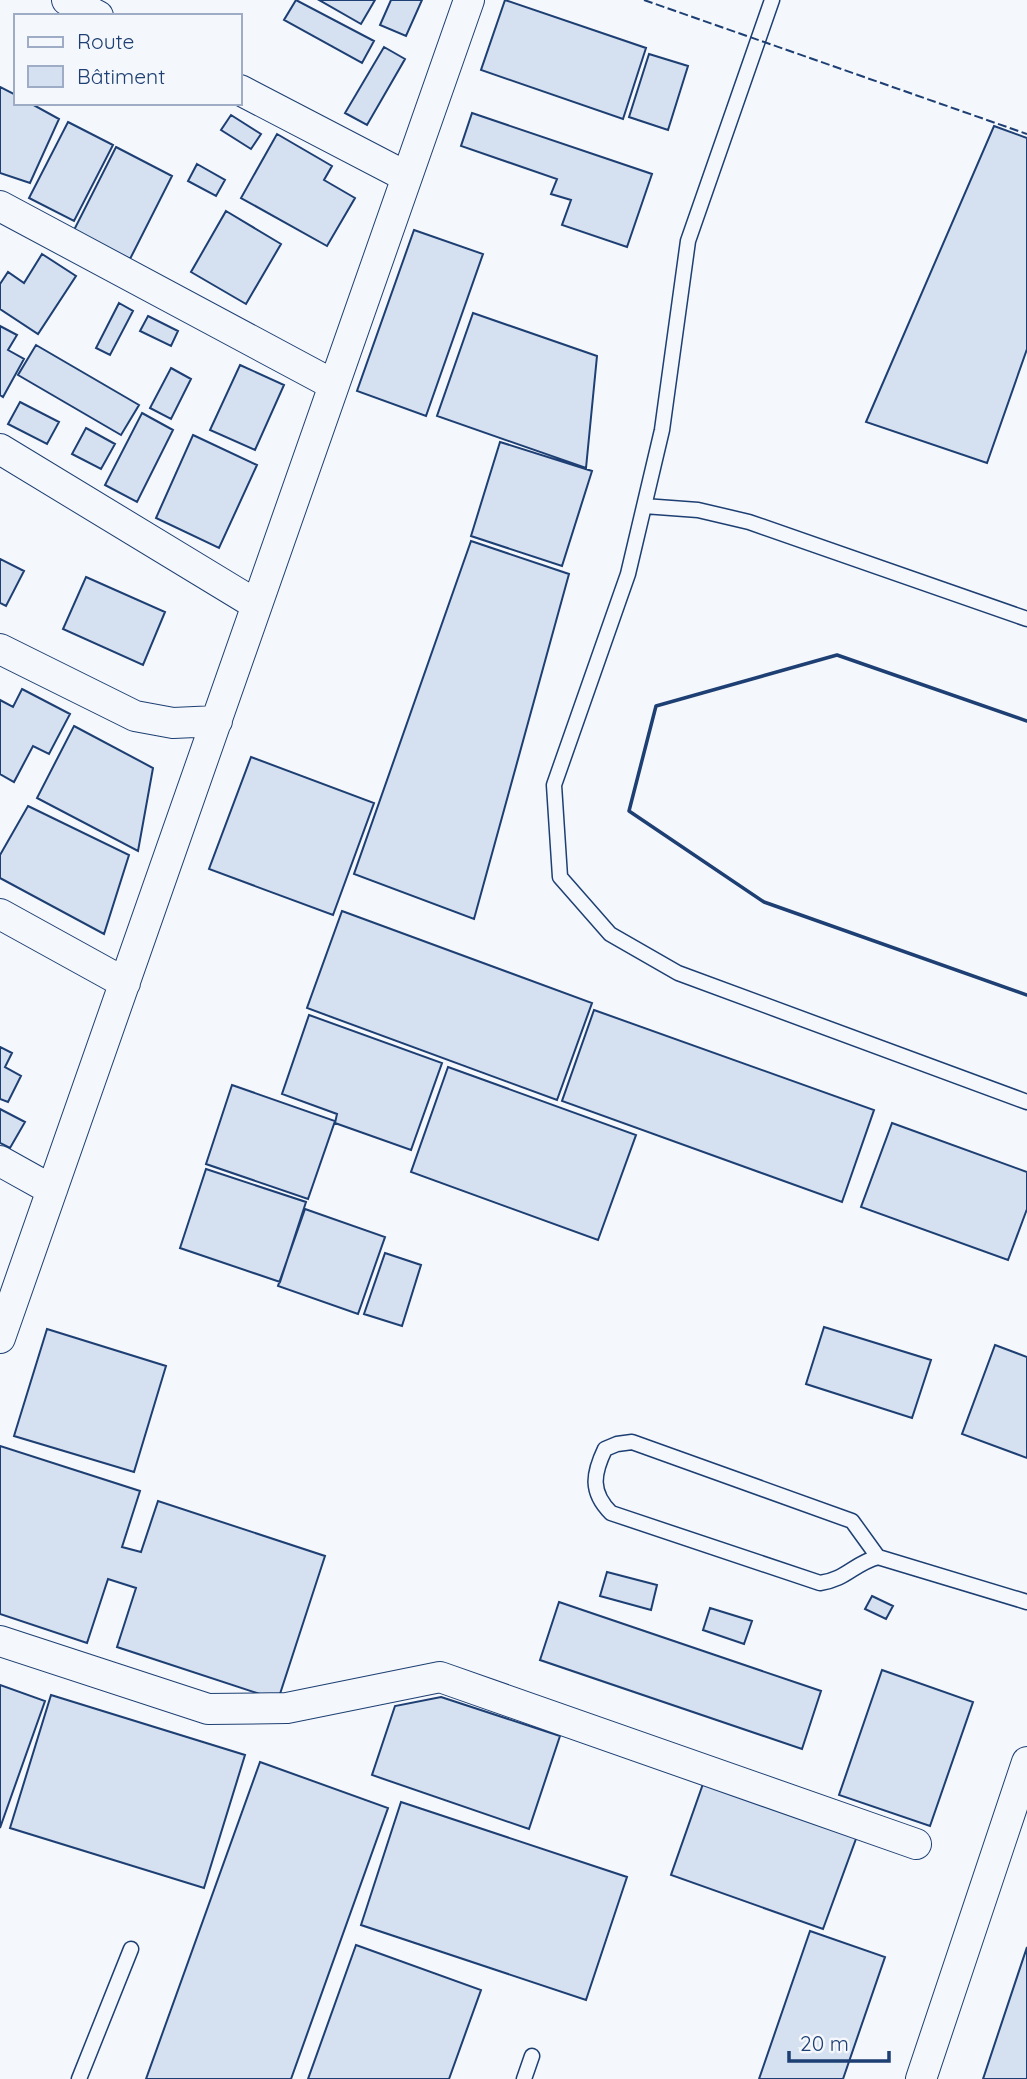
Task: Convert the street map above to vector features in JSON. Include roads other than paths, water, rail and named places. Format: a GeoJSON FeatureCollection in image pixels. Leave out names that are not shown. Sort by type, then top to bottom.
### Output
{"type":"FeatureCollection","features":[{"type":"Feature","properties":{"kind":"street"},"geometry":{"type":"LineString","coordinates":[[67,0],[93,14]]}},
{"type":"Feature","properties":{"kind":"street"},"geometry":{"type":"LineString","coordinates":[[0,1338],[469,0]]}},
{"type":"Feature","properties":{"kind":"street"},"geometry":{"type":"LineString","coordinates":[[242,91],[407,177]]}},
{"type":"Feature","properties":{"kind":"street"},"geometry":{"type":"LineString","coordinates":[[0,206],[334,385]]}},
{"type":"Feature","properties":{"kind":"street"},"geometry":{"type":"LineString","coordinates":[[0,449],[257,605]]}},
{"type":"Feature","properties":{"kind":"street"},"geometry":{"type":"LineString","coordinates":[[0,649],[135,716],[173,723],[217,721]]}},
{"type":"Feature","properties":{"kind":"street"},"geometry":{"type":"LineString","coordinates":[[0,914],[125,983]]}},
{"type":"Feature","properties":{"kind":"street"},"geometry":{"type":"LineString","coordinates":[[0,1161],[52,1189]]}},
{"type":"Feature","properties":{"kind":"street"},"geometry":{"type":"LineString","coordinates":[[0,1641],[208,1710],[287,1708],[440,1677],[916,1844]]}},
{"type":"Feature","properties":{"kind":"street"},"geometry":{"type":"LineString","coordinates":[[921,2079],[1027,1762]]}},
{"type":"Feature","properties":{"kind":"lane"},"geometry":{"type":"LineString","coordinates":[[772,0],[688,241],[662,430],[628,574],[554,785],[560,877],[610,934],[678,973],[1027,1102]]}},
{"type":"Feature","properties":{"kind":"lane"},"geometry":{"type":"LineString","coordinates":[[644,506],[698,510],[749,522],[1027,619]]}},
{"type":"Feature","properties":{"kind":"lane"},"geometry":{"type":"LineString","coordinates":[[878,1557],[852,1521],[632,1443],[617,1444],[605,1449],[595,1474],[594,1488],[600,1502],[611,1513],[820,1583],[839,1580],[864,1561],[878,1557],[1027,1602]]}},
{"type":"Feature","properties":{"kind":"lane"},"geometry":{"type":"LineString","coordinates":[[79,2079],[131,1949]]}},
{"type":"Feature","properties":{"kind":"lane"},"geometry":{"type":"LineString","coordinates":[[524,2079],[532,2056]]}}]}
